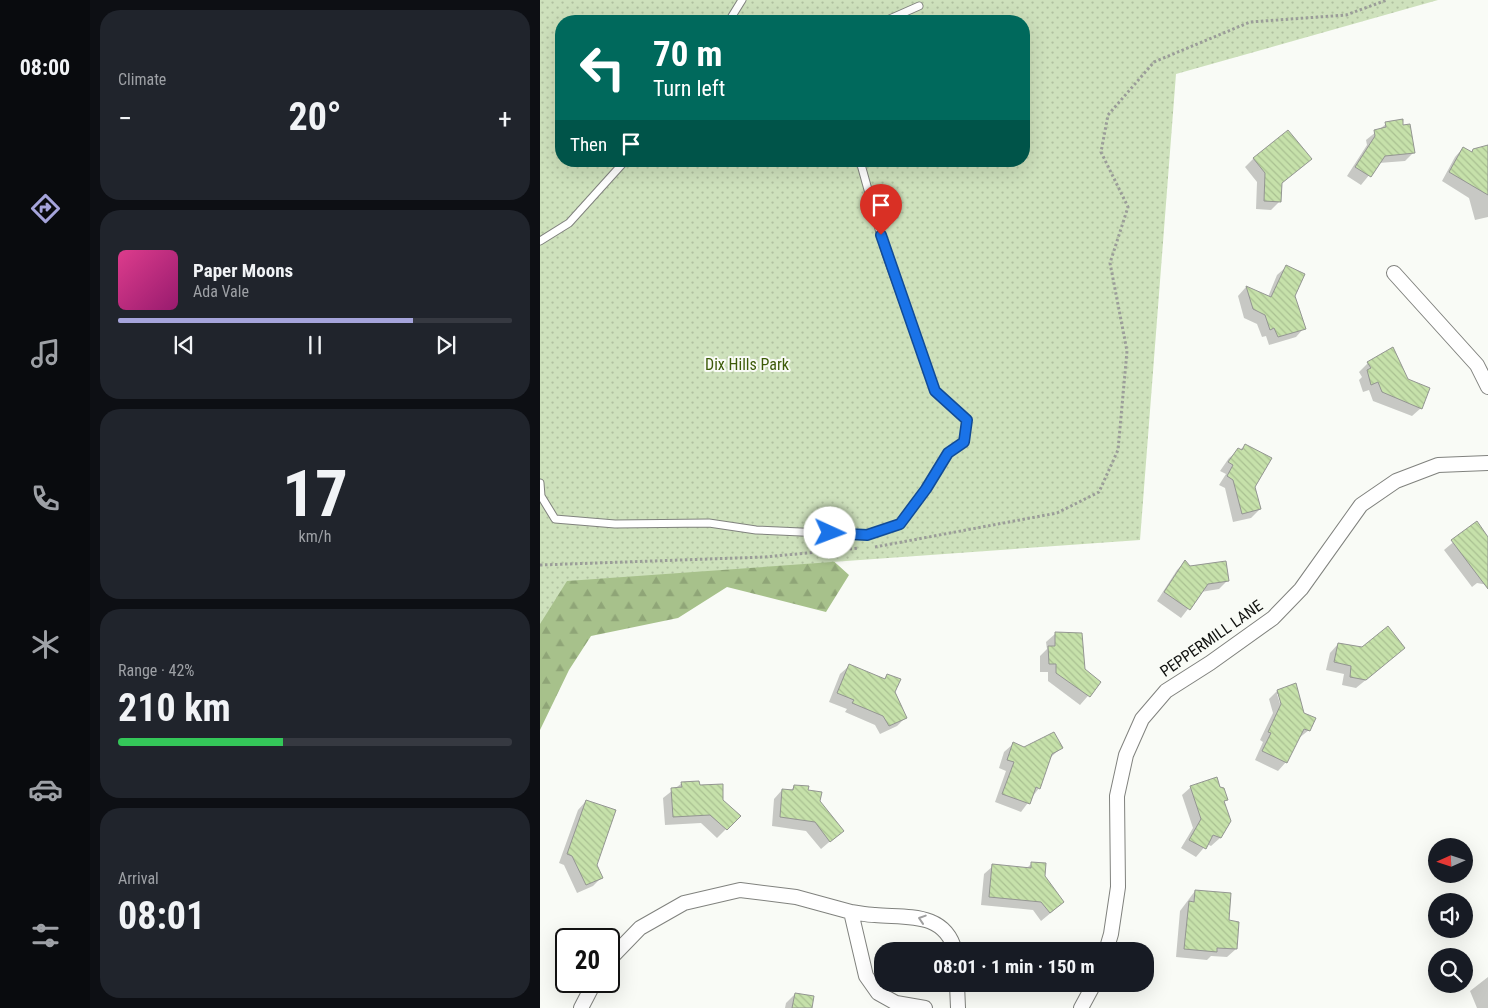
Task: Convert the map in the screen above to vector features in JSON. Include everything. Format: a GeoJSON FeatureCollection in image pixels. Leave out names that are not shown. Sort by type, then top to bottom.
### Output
{"type":"FeatureCollection","features":[{"type":"Feature","properties":{"kind":"street"},"geometry":{"type":"LineString","coordinates":[[1394,273],[1477,365],[1488,387]]}},
{"type":"Feature","properties":{"kind":"street","name":"PEPPERMILL LANE"},"geometry":{"type":"LineString","coordinates":[[1109,942],[1118,887],[1117,796],[1126,755],[1142,720],[1166,691],[1210,663],[1273,618],[1301,589],[1361,505],[1396,481],[1438,465],[1488,463]]}},
{"type":"Feature","properties":{"kind":"street"},"geometry":{"type":"LineString","coordinates":[[620,949],[640,928],[684,903],[740,890],[796,898],[851,912],[923,918],[941,929],[951,942]]}},
{"type":"Feature","properties":{"kind":"street"},"geometry":{"type":"LineString","coordinates":[[851,912],[866,976],[878,993],[896,1004],[925,1008]]}},
{"type":"Feature","properties":{"kind":"street"},"geometry":{"type":"LineString","coordinates":[[957,992],[958,1008]]}},
{"type":"Feature","properties":{"kind":"street"},"geometry":{"type":"LineString","coordinates":[[1082,1008],[1090,992]]}},
{"type":"Feature","properties":{"kind":"street"},"geometry":{"type":"LineString","coordinates":[[581,1008],[588,993]]}},
{"type":"Feature","properties":{"kind":"lane"},"geometry":{"type":"LineString","coordinates":[[733,15],[742,0]]}},
{"type":"Feature","properties":{"kind":"lane"},"geometry":{"type":"LineString","coordinates":[[899,15],[919,6]]}},
{"type":"Feature","properties":{"kind":"lane"},"geometry":{"type":"LineString","coordinates":[[540,242],[569,223],[620,167]]}},
{"type":"Feature","properties":{"kind":"lane"},"geometry":{"type":"LineString","coordinates":[[540,483],[541,496],[555,519],[615,524],[709,523],[756,530],[867,535],[900,524],[926,489],[948,453],[964,442],[967,420],[935,391],[886,254],[862,167]]}},
{"type":"Feature","properties":{"kind":"path"},"geometry":{"type":"LineString","coordinates":[[540,565],[765,557],[876,546],[1058,513],[1099,492],[1118,450],[1127,351],[1110,263],[1128,207],[1101,152],[1108,114],[1154,62],[1250,22],[1346,15],[1387,0]]}},
{"type":"Feature","properties":{"kind":"green space","name":"Dix Hills Park"},"geometry":{"type":"Polygon","coordinates":[[[540,0],[1438,0],[1176,74],[1140,540],[567,581],[540,624],[540,0]]]}},
{"type":"Feature","properties":{"kind":"green space"},"geometry":{"type":"Polygon","coordinates":[[[540,502],[808,538],[849,575],[826,612],[727,587],[678,618],[591,636],[569,670],[540,730],[540,502]]]}},
{"type":"Feature","properties":{"kind":"building"},"geometry":{"type":"Polygon","coordinates":[[[1403,119],[1403,125],[1410,124],[1415,153],[1385,156],[1371,177],[1355,167],[1375,136],[1374,130],[1386,127],[1385,122],[1403,119]]]}},
{"type":"Feature","properties":{"kind":"building"},"geometry":{"type":"Polygon","coordinates":[[[1288,130],[1312,159],[1282,183],[1281,202],[1264,201],[1265,173],[1253,158],[1288,130]]]}},
{"type":"Feature","properties":{"kind":"building"},"geometry":{"type":"Polygon","coordinates":[[[1488,145],[1488,195],[1449,172],[1463,147],[1472,152],[1473,149],[1488,145]]]}},
{"type":"Feature","properties":{"kind":"building"},"geometry":{"type":"Polygon","coordinates":[[[1286,265],[1305,274],[1295,296],[1306,329],[1278,337],[1274,328],[1270,330],[1265,315],[1253,309],[1246,286],[1271,297],[1286,265]]]}},
{"type":"Feature","properties":{"kind":"building"},"geometry":{"type":"Polygon","coordinates":[[[1393,347],[1408,379],[1430,388],[1422,409],[1382,392],[1378,382],[1371,385],[1367,370],[1371,368],[1367,362],[1393,347]]]}},
{"type":"Feature","properties":{"kind":"building"},"geometry":{"type":"Polygon","coordinates":[[[1245,444],[1272,458],[1255,487],[1261,509],[1242,514],[1233,480],[1227,476],[1233,465],[1228,462],[1238,448],[1242,450],[1245,444]]]}},
{"type":"Feature","properties":{"kind":"building"},"geometry":{"type":"Polygon","coordinates":[[[1477,521],[1488,537],[1488,589],[1451,540],[1477,521]]]}},
{"type":"Feature","properties":{"kind":"building"},"geometry":{"type":"Polygon","coordinates":[[[1185,560],[1190,566],[1226,561],[1229,581],[1208,584],[1190,610],[1164,592],[1185,560]]]}},
{"type":"Feature","properties":{"kind":"building"},"geometry":{"type":"Polygon","coordinates":[[[1388,626],[1405,648],[1366,680],[1350,677],[1351,666],[1334,662],[1338,643],[1362,647],[1388,626]]]}},
{"type":"Feature","properties":{"kind":"building"},"geometry":{"type":"Polygon","coordinates":[[[1055,632],[1082,633],[1085,669],[1101,682],[1090,697],[1056,673],[1056,664],[1049,664],[1048,646],[1055,646],[1055,632]]]}},
{"type":"Feature","properties":{"kind":"building"},"geometry":{"type":"Polygon","coordinates":[[[849,664],[885,679],[887,674],[901,679],[895,692],[907,718],[889,726],[883,716],[852,703],[854,700],[837,693],[849,664]]]}},
{"type":"Feature","properties":{"kind":"building"},"geometry":{"type":"Polygon","coordinates":[[[1296,683],[1304,713],[1316,718],[1310,731],[1304,729],[1287,763],[1262,751],[1271,733],[1268,732],[1281,704],[1277,690],[1296,683]]]}},
{"type":"Feature","properties":{"kind":"building"},"geometry":{"type":"Polygon","coordinates":[[[1054,732],[1063,748],[1052,754],[1040,789],[1036,787],[1030,804],[1002,794],[1014,762],[1007,760],[1013,742],[1024,747],[1054,732]]]}},
{"type":"Feature","properties":{"kind":"building"},"geometry":{"type":"Polygon","coordinates":[[[1217,777],[1220,787],[1224,788],[1228,800],[1224,801],[1231,821],[1221,838],[1213,835],[1206,849],[1189,840],[1201,819],[1190,786],[1217,777]]]}},
{"type":"Feature","properties":{"kind":"building"},"geometry":{"type":"Polygon","coordinates":[[[699,781],[700,785],[723,784],[723,800],[741,816],[727,830],[710,815],[673,817],[671,788],[682,787],[681,782],[699,781]]]}},
{"type":"Feature","properties":{"kind":"building"},"geometry":{"type":"Polygon","coordinates":[[[794,785],[809,786],[808,790],[822,792],[820,801],[844,831],[830,842],[815,822],[780,817],[782,789],[793,790],[794,785]]]}},
{"type":"Feature","properties":{"kind":"building"},"geometry":{"type":"Polygon","coordinates":[[[586,800],[616,810],[597,865],[603,878],[586,885],[572,856],[567,854],[586,800]]]}},
{"type":"Feature","properties":{"kind":"building"},"geometry":{"type":"Polygon","coordinates":[[[1031,862],[1046,863],[1045,876],[1064,902],[1050,913],[1041,902],[989,897],[992,864],[1031,868],[1031,862]]]}},
{"type":"Feature","properties":{"kind":"building"},"geometry":{"type":"Polygon","coordinates":[[[1195,890],[1231,893],[1229,920],[1239,922],[1237,949],[1217,948],[1217,952],[1184,949],[1189,901],[1194,902],[1195,890]]]}},
{"type":"Feature","properties":{"kind":"building"},"geometry":{"type":"Polygon","coordinates":[[[795,993],[814,996],[812,1008],[792,1008],[795,993]]]}},
{"type":"Feature","properties":{"kind":"route"},"geometry":{"type":"LineString","coordinates":[[830,533],[867,535],[900,524],[926,489],[948,453],[964,442],[967,420],[935,391],[916,341],[881,235]]}}]}
